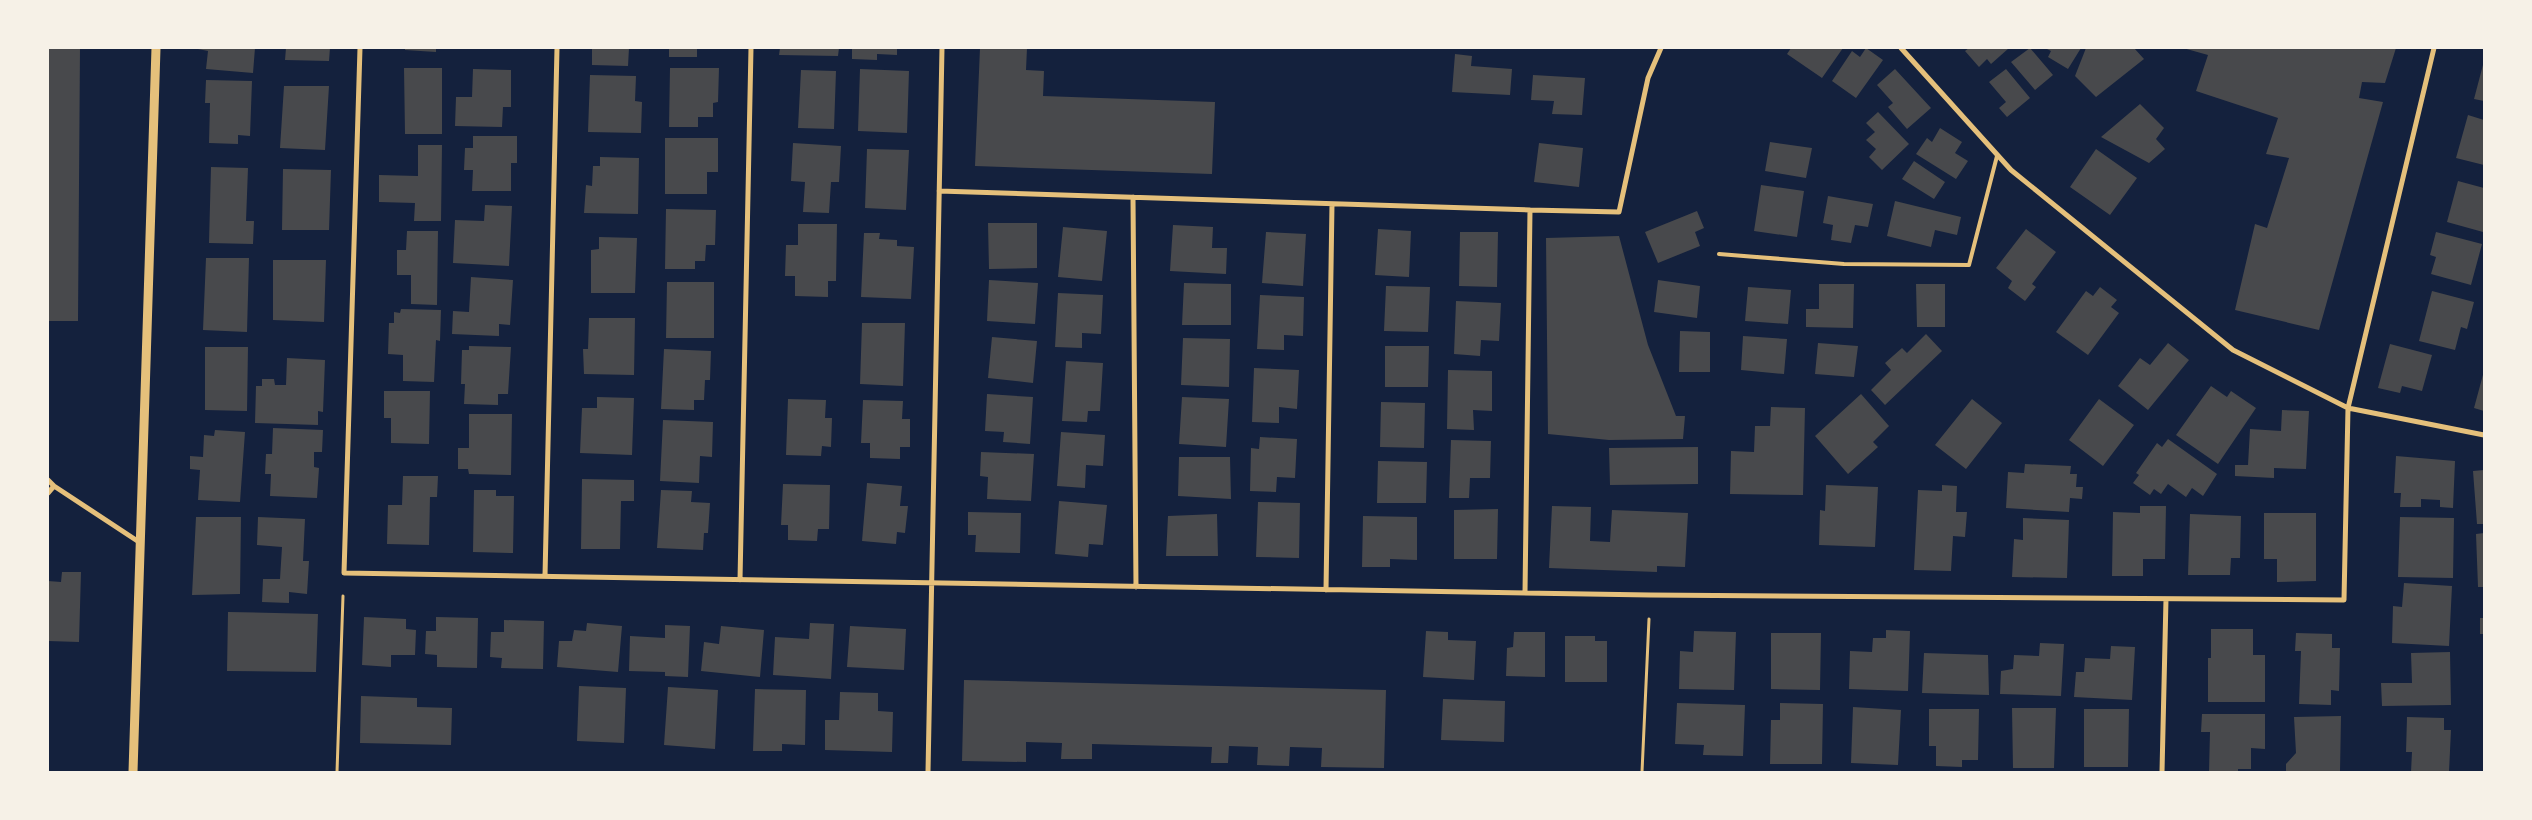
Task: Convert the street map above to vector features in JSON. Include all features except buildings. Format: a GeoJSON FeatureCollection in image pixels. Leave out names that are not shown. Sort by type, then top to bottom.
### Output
{"type":"FeatureCollection","features":[{"type":"Feature","properties":{"kind":"street"},"geometry":{"type":"LineString","coordinates":[[133,772],[156,48]]}},
{"type":"Feature","properties":{"kind":"street"},"geometry":{"type":"LineString","coordinates":[[360,48],[344,573],[1650,596],[2344,600],[2348,408],[2434,48]]}},
{"type":"Feature","properties":{"kind":"street"},"geometry":{"type":"LineString","coordinates":[[545,576],[557,48]]}},
{"type":"Feature","properties":{"kind":"street"},"geometry":{"type":"LineString","coordinates":[[740,580],[751,48]]}},
{"type":"Feature","properties":{"kind":"street"},"geometry":{"type":"LineString","coordinates":[[928,772],[942,48]]}},
{"type":"Feature","properties":{"kind":"street"},"geometry":{"type":"LineString","coordinates":[[939,191],[1619,212],[1648,78],[1661,48]]}},
{"type":"Feature","properties":{"kind":"street"},"geometry":{"type":"LineString","coordinates":[[1900,48],[2011,170],[2233,350],[2348,408],[2484,435]]}},
{"type":"Feature","properties":{"kind":"street"},"geometry":{"type":"LineString","coordinates":[[1132,197],[1136,587]]}},
{"type":"Feature","properties":{"kind":"street"},"geometry":{"type":"LineString","coordinates":[[1326,590],[1332,204]]}},
{"type":"Feature","properties":{"kind":"street"},"geometry":{"type":"LineString","coordinates":[[1525,593],[1530,210]]}},
{"type":"Feature","properties":{"kind":"street"},"geometry":{"type":"LineString","coordinates":[[48,480],[54,486],[139,542]]}},
{"type":"Feature","properties":{"kind":"street"},"geometry":{"type":"LineString","coordinates":[[48,493],[54,486]]}},
{"type":"Feature","properties":{"kind":"street"},"geometry":{"type":"LineString","coordinates":[[2162,772],[2166,599]]}},
{"type":"Feature","properties":{"kind":"lane"},"geometry":{"type":"LineString","coordinates":[[1719,254],[1844,264],[1969,265],[1998,156]]}},
{"type":"Feature","properties":{"kind":"path"},"geometry":{"type":"LineString","coordinates":[[337,772],[344,573]]}},
{"type":"Feature","properties":{"kind":"path"},"geometry":{"type":"LineString","coordinates":[[1642,772],[1650,596]]}}]}
